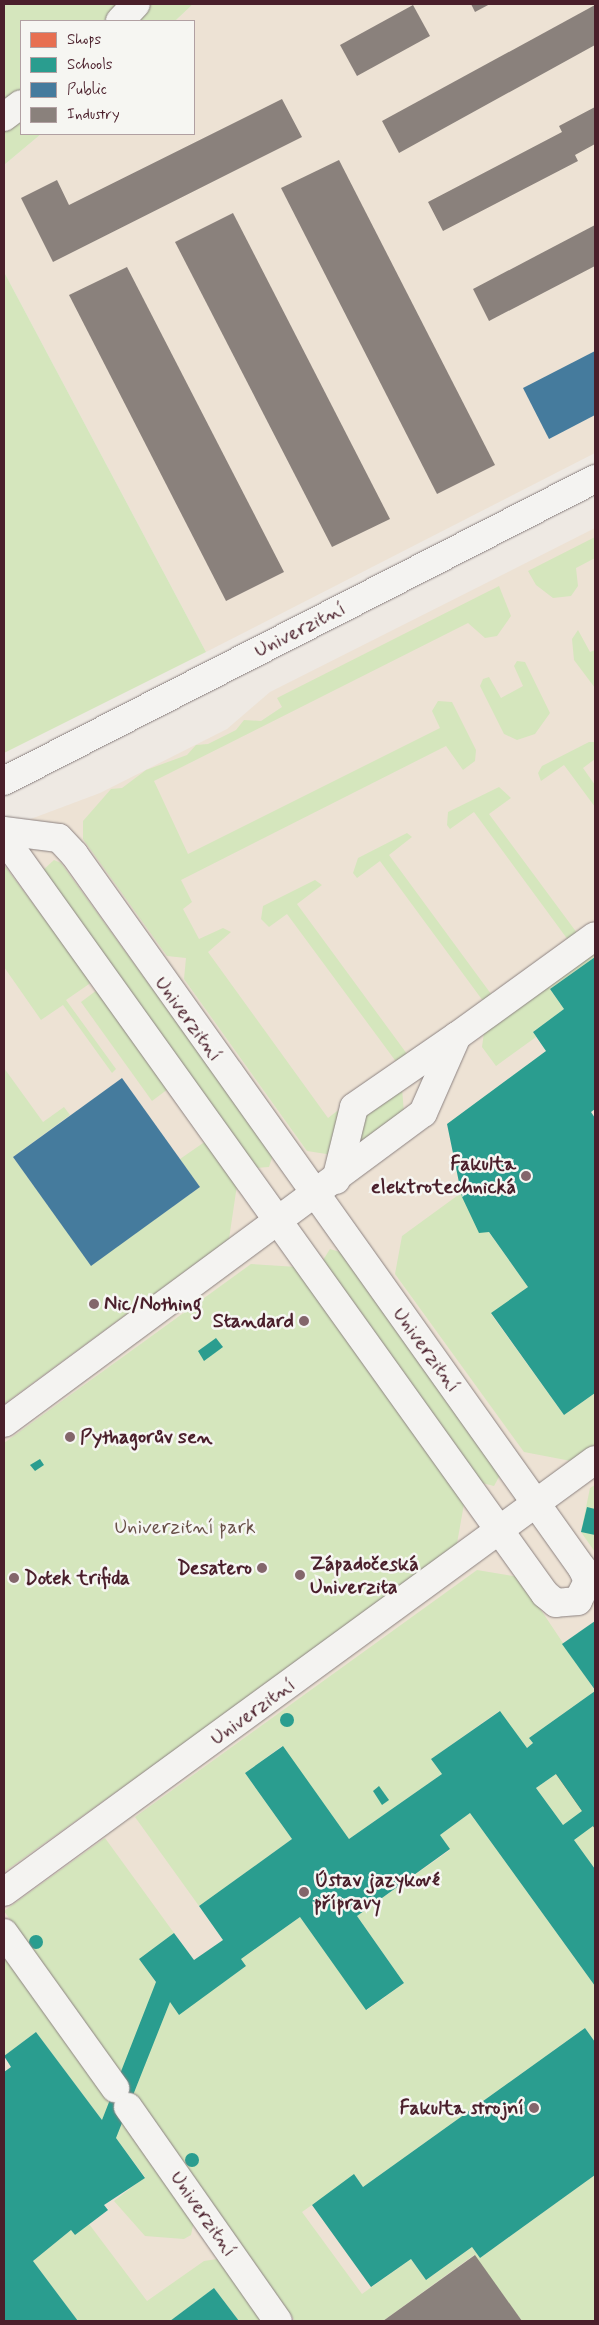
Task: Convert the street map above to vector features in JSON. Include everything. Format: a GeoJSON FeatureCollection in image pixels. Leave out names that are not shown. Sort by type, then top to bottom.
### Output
{"type":"FeatureCollection","features":[{"type":"Feature","properties":{"kind":"street"},"geometry":{"type":"LineString","coordinates":[[121,20],[136,4]]}},
{"type":"Feature","properties":{"kind":"street"},"geometry":{"type":"LineString","coordinates":[[4,116],[20,105]]}},
{"type":"Feature","properties":{"kind":"street","name":"Univerzitní"},"geometry":{"type":"LineString","coordinates":[[4,781],[595,479]]}},
{"type":"Feature","properties":{"kind":"street","name":"Univerzitní"},"geometry":{"type":"LineString","coordinates":[[4,831],[59,838],[74,854],[327,1186],[537,1504],[586,1574],[586,1589],[578,1601],[564,1604],[550,1599],[4,838]]}},
{"type":"Feature","properties":{"kind":"street"},"geometry":{"type":"LineString","coordinates":[[327,1186],[354,1107],[457,1036],[595,936]]}},
{"type":"Feature","properties":{"kind":"street"},"geometry":{"type":"LineString","coordinates":[[4,1423],[327,1186],[423,1113],[457,1036]]}},
{"type":"Feature","properties":{"kind":"street","name":"Univerzitní"},"geometry":{"type":"LineString","coordinates":[[4,1892],[595,1460]]}},
{"type":"Feature","properties":{"kind":"street","name":"Univerzitní"},"geometry":{"type":"LineString","coordinates":[[4,1933],[122,2097],[278,2321]]}},
{"type":"Feature","properties":{"kind":"shaded area"},"geometry":{"type":"Polygon","coordinates":[[[193,4],[595,4],[595,453],[206,652],[4,272],[4,165],[40,135],[195,135],[195,20],[176,20],[193,4]]]}},
{"type":"Feature","properties":{"kind":"shaded area","name":"Západočeská Univerzita"},"geometry":{"type":"Polygon","coordinates":[[[595,528],[595,2321],[4,2321],[4,829],[100,793],[227,729],[270,692],[595,528]]]}},
{"type":"Feature","properties":{"kind":"green space"},"geometry":{"type":"Polygon","coordinates":[[[4,4],[193,4],[176,20],[20,20],[20,135],[40,135],[4,165],[4,4]]]}},
{"type":"Feature","properties":{"kind":"green space"},"geometry":{"type":"Polygon","coordinates":[[[4,272],[206,652],[4,753],[4,272]]]}},
{"type":"Feature","properties":{"kind":"green space"},"geometry":{"type":"Polygon","coordinates":[[[595,537],[595,558],[576,568],[578,586],[571,596],[553,598],[536,585],[528,571],[595,537]]]}},
{"type":"Feature","properties":{"kind":"green space"},"geometry":{"type":"Polygon","coordinates":[[[499,586],[511,616],[497,636],[485,638],[468,623],[154,781],[188,854],[440,728],[432,711],[438,701],[452,702],[476,750],[475,761],[463,770],[446,746],[181,880],[192,902],[183,909],[199,939],[223,928],[231,932],[208,952],[328,1118],[349,1102],[333,1155],[307,1151],[184,979],[186,958],[167,956],[83,839],[83,821],[111,789],[122,788],[146,770],[187,755],[196,745],[208,744],[236,730],[244,720],[261,721],[282,707],[277,698],[499,586]]]}},
{"type":"Feature","properties":{"kind":"green space"},"geometry":{"type":"Polygon","coordinates":[[[578,630],[590,652],[595,650],[595,688],[574,660],[572,639],[578,630]]]}},
{"type":"Feature","properties":{"kind":"green space"},"geometry":{"type":"Polygon","coordinates":[[[517,661],[525,662],[550,713],[535,734],[517,740],[504,734],[480,686],[483,679],[489,677],[501,698],[523,686],[514,666],[517,661]]]}},
{"type":"Feature","properties":{"kind":"green space"},"geometry":{"type":"Polygon","coordinates":[[[589,742],[595,742],[595,759],[583,768],[595,785],[595,807],[564,765],[541,781],[538,773],[542,766],[589,742]]]}},
{"type":"Feature","properties":{"kind":"green space"},"geometry":{"type":"Polygon","coordinates":[[[499,787],[511,798],[489,814],[580,937],[571,944],[474,812],[450,829],[447,825],[448,812],[499,787]]]}},
{"type":"Feature","properties":{"kind":"green space"},"geometry":{"type":"Polygon","coordinates":[[[407,833],[412,837],[389,855],[494,998],[486,1005],[380,861],[357,878],[353,873],[358,858],[407,833]]]}},
{"type":"Feature","properties":{"kind":"green space"},"geometry":{"type":"Polygon","coordinates":[[[54,860],[61,863],[273,1155],[269,1167],[255,1168],[42,871],[54,860]]]}},
{"type":"Feature","properties":{"kind":"green space"},"geometry":{"type":"Polygon","coordinates":[[[4,865],[92,982],[66,1000],[116,1069],[112,1073],[63,1005],[41,1020],[4,967],[4,865]]]}},
{"type":"Feature","properties":{"kind":"green space"},"geometry":{"type":"Polygon","coordinates":[[[315,880],[322,885],[297,904],[410,1058],[400,1067],[287,914],[269,927],[261,919],[263,906],[315,880]]]}},
{"type":"Feature","properties":{"kind":"green space"},"geometry":{"type":"Polygon","coordinates":[[[595,946],[595,957],[550,989],[564,1009],[533,1032],[536,1037],[496,1066],[482,1047],[485,1025],[595,946]]]}},
{"type":"Feature","properties":{"kind":"green space"},"geometry":{"type":"Polygon","coordinates":[[[97,990],[168,1089],[152,1101],[81,1002],[97,990]]]}},
{"type":"Feature","properties":{"kind":"green space"},"geometry":{"type":"Polygon","coordinates":[[[4,1068],[43,1122],[64,1107],[70,1115],[13,1157],[91,1265],[200,1187],[180,1159],[206,1141],[237,1185],[229,1239],[4,1404],[4,1068]]]}},
{"type":"Feature","properties":{"kind":"green space"},"geometry":{"type":"Polygon","coordinates":[[[402,1089],[404,1112],[349,1153],[359,1109],[402,1089]]]}},
{"type":"Feature","properties":{"kind":"green space"},"geometry":{"type":"Polygon","coordinates":[[[461,1193],[528,1287],[491,1314],[564,1415],[595,1393],[595,1444],[571,1461],[524,1452],[395,1274],[402,1236],[461,1193]]]}},
{"type":"Feature","properties":{"kind":"green space"},"geometry":{"type":"Polygon","coordinates":[[[330,1249],[340,1252],[500,1475],[494,1486],[482,1483],[323,1260],[330,1249]]]}},
{"type":"Feature","properties":{"kind":"green space","name":"Univerzitní park"},"geometry":{"type":"Polygon","coordinates":[[[251,1264],[297,1267],[464,1504],[456,1549],[4,1872],[4,1443],[251,1264]]]}},
{"type":"Feature","properties":{"kind":"green space"},"geometry":{"type":"Polygon","coordinates":[[[595,1485],[595,1552],[581,1532],[590,1488],[595,1485]]]}},
{"type":"Feature","properties":{"kind":"green space"},"geometry":{"type":"Polygon","coordinates":[[[477,1570],[519,1577],[595,1691],[529,1738],[533,1743],[527,1748],[499,1711],[431,1759],[442,1774],[349,1839],[282,1746],[245,1773],[292,1839],[199,1906],[135,1817],[477,1570]]]}},
{"type":"Feature","properties":{"kind":"green space"},"geometry":{"type":"Polygon","coordinates":[[[556,1774],[595,1829],[595,1869],[536,1788],[556,1774]]]}},
{"type":"Feature","properties":{"kind":"green space"},"geometry":{"type":"Polygon","coordinates":[[[470,1813],[595,1986],[595,2042],[585,2028],[363,2187],[354,2175],[302,2212],[362,2294],[411,2259],[426,2280],[472,2247],[480,2258],[595,2175],[595,2321],[522,2321],[474,2255],[383,2321],[295,2321],[4,1911],[105,1838],[174,1933],[139,1959],[179,2014],[246,1966],[241,1959],[300,1917],[367,2010],[404,1983],[357,1916],[450,1850],[440,1835],[470,1813]]]}},
{"type":"Feature","properties":{"kind":"green space"},"geometry":{"type":"Polygon","coordinates":[[[4,1954],[194,2221],[191,2235],[184,2239],[145,2236],[114,2201],[145,2177],[36,2032],[4,2056],[4,1954]]]}},
{"type":"Feature","properties":{"kind":"green space"},"geometry":{"type":"Polygon","coordinates":[[[89,2224],[147,2301],[204,2261],[217,2259],[266,2321],[239,2321],[214,2288],[170,2321],[78,2321],[33,2261],[71,2230],[75,2235],[89,2224]]]}},
{"type":"Feature","properties":{"kind":"building: Shops"},"geometry":{"type":"Polygon","coordinates":[[[595,1746],[595,1829],[556,1774],[595,1746]]]}},
{"type":"Feature","properties":{"kind":"building: Schools","name":"Fakulta elektrotechnická"},"geometry":{"type":"Polygon","coordinates":[[[595,957],[595,1109],[591,1112],[595,1118],[595,1393],[564,1415],[491,1313],[528,1287],[489,1232],[479,1233],[462,1197],[447,1124],[546,1051],[533,1032],[564,1009],[550,989],[595,957]]]}},
{"type":"Feature","properties":{"kind":"building: Schools"},"geometry":{"type":"Polygon","coordinates":[[[216,1338],[223,1347],[204,1361],[198,1351],[216,1338]]]}},
{"type":"Feature","properties":{"kind":"building: Schools"},"geometry":{"type":"Polygon","coordinates":[[[40,1459],[44,1465],[35,1471],[30,1465],[40,1459]]]}},
{"type":"Feature","properties":{"kind":"building: Schools"},"geometry":{"type":"Polygon","coordinates":[[[587,1507],[595,1509],[595,1535],[581,1532],[587,1507]]]}},
{"type":"Feature","properties":{"kind":"building: Schools"},"geometry":{"type":"Polygon","coordinates":[[[595,1621],[595,1690],[562,1644],[595,1621]]]}},
{"type":"Feature","properties":{"kind":"building: Schools"},"geometry":{"type":"Polygon","coordinates":[[[595,1691],[595,1829],[593,1826],[574,1840],[595,1869],[595,1986],[470,1813],[440,1835],[450,1849],[357,1916],[404,1983],[366,2010],[300,1917],[241,1959],[246,1966],[179,2015],[170,2002],[116,2138],[145,2178],[104,2205],[108,2210],[75,2235],[71,2230],[33,2261],[78,2321],[4,2321],[4,2072],[11,2067],[4,2056],[36,2032],[102,2120],[156,1982],[139,1959],[174,1933],[194,1960],[223,1940],[199,1906],[292,1839],[245,1773],[283,1746],[349,1839],[442,1774],[431,1759],[500,1711],[527,1748],[533,1743],[529,1738],[595,1691]],[[556,1774],[536,1788],[563,1825],[582,1811],[556,1774]]]}},
{"type":"Feature","properties":{"kind":"building: Schools"},"geometry":{"type":"Polygon","coordinates":[[[287,1713],[292,1715],[294,1720],[292,1725],[287,1727],[282,1725],[280,1720],[282,1715],[287,1713]]]}},
{"type":"Feature","properties":{"kind":"building: Schools"},"geometry":{"type":"Polygon","coordinates":[[[379,1786],[389,1800],[382,1805],[373,1791],[379,1786]]]}},
{"type":"Feature","properties":{"kind":"building: Schools"},"geometry":{"type":"Polygon","coordinates":[[[36,1935],[41,1937],[43,1942],[41,1947],[36,1949],[31,1947],[29,1942],[31,1937],[36,1935]]]}},
{"type":"Feature","properties":{"kind":"building: Schools","name":"Fakulta strojní"},"geometry":{"type":"Polygon","coordinates":[[[585,2028],[595,2042],[595,2175],[480,2258],[472,2247],[426,2280],[411,2259],[371,2287],[312,2205],[354,2174],[363,2187],[585,2028]]]}},
{"type":"Feature","properties":{"kind":"building: Schools"},"geometry":{"type":"Polygon","coordinates":[[[192,2153],[197,2155],[199,2160],[197,2165],[192,2167],[187,2165],[185,2160],[187,2155],[192,2153]]]}},
{"type":"Feature","properties":{"kind":"building: Schools"},"geometry":{"type":"Polygon","coordinates":[[[214,2288],[239,2321],[170,2321],[214,2288]]]}},
{"type":"Feature","properties":{"kind":"building: Public"},"geometry":{"type":"Polygon","coordinates":[[[595,351],[595,415],[549,439],[523,388],[595,351]]]}},
{"type":"Feature","properties":{"kind":"building: Public"},"geometry":{"type":"Polygon","coordinates":[[[122,1078],[200,1187],[91,1266],[13,1157],[122,1078]]]}},
{"type":"Feature","properties":{"kind":"building: Industry"},"geometry":{"type":"Polygon","coordinates":[[[471,4],[490,4],[475,12],[471,4]]]}},
{"type":"Feature","properties":{"kind":"building: Industry"},"geometry":{"type":"Polygon","coordinates":[[[413,5],[430,36],[357,76],[340,45],[413,5]]]}},
{"type":"Feature","properties":{"kind":"building: Industry"},"geometry":{"type":"Polygon","coordinates":[[[595,5],[595,45],[399,153],[382,121],[595,5]]]}},
{"type":"Feature","properties":{"kind":"building: Industry"},"geometry":{"type":"Polygon","coordinates":[[[282,99],[302,137],[53,262],[21,198],[57,180],[69,205],[282,99]]]}},
{"type":"Feature","properties":{"kind":"building: Industry"},"geometry":{"type":"Polygon","coordinates":[[[595,107],[595,144],[575,155],[578,161],[443,231],[428,202],[562,132],[559,126],[595,107]]]}},
{"type":"Feature","properties":{"kind":"building: Industry"},"geometry":{"type":"Polygon","coordinates":[[[339,160],[495,465],[437,494],[281,188],[339,160]]]}},
{"type":"Feature","properties":{"kind":"building: Industry"},"geometry":{"type":"Polygon","coordinates":[[[233,213],[390,519],[332,547],[175,242],[233,213]]]}},
{"type":"Feature","properties":{"kind":"building: Industry"},"geometry":{"type":"Polygon","coordinates":[[[595,225],[595,266],[489,321],[473,289],[595,225]]]}},
{"type":"Feature","properties":{"kind":"building: Industry"},"geometry":{"type":"Polygon","coordinates":[[[127,267],[284,572],[226,601],[69,295],[127,267]]]}},
{"type":"Feature","properties":{"kind":"building: Industry"},"geometry":{"type":"Polygon","coordinates":[[[475,2255],[522,2321],[383,2321],[475,2255]]]}},
{"type":"Feature","properties":{"kind":"place","name":"Fakulta elektrotechnická"},"geometry":{"type":"Point","coordinates":[526,1176]}},
{"type":"Feature","properties":{"kind":"place","name":"Nic/Nothing"},"geometry":{"type":"Point","coordinates":[94,1304]}},
{"type":"Feature","properties":{"kind":"place","name":"Standard"},"geometry":{"type":"Point","coordinates":[304,1321]}},
{"type":"Feature","properties":{"kind":"place","name":"Pythagorův sen"},"geometry":{"type":"Point","coordinates":[70,1437]}},
{"type":"Feature","properties":{"kind":"place","name":"Desatero"},"geometry":{"type":"Point","coordinates":[262,1568]}},
{"type":"Feature","properties":{"kind":"place","name":"Západočeská Univerzita"},"geometry":{"type":"Point","coordinates":[300,1575]}},
{"type":"Feature","properties":{"kind":"place","name":"Dotek trifida"},"geometry":{"type":"Point","coordinates":[14,1578]}},
{"type":"Feature","properties":{"kind":"place","name":"Ústav jazykové přípravy"},"geometry":{"type":"Point","coordinates":[304,1892]}},
{"type":"Feature","properties":{"kind":"place","name":"Fakulta strojní"},"geometry":{"type":"Point","coordinates":[534,2108]}}]}
